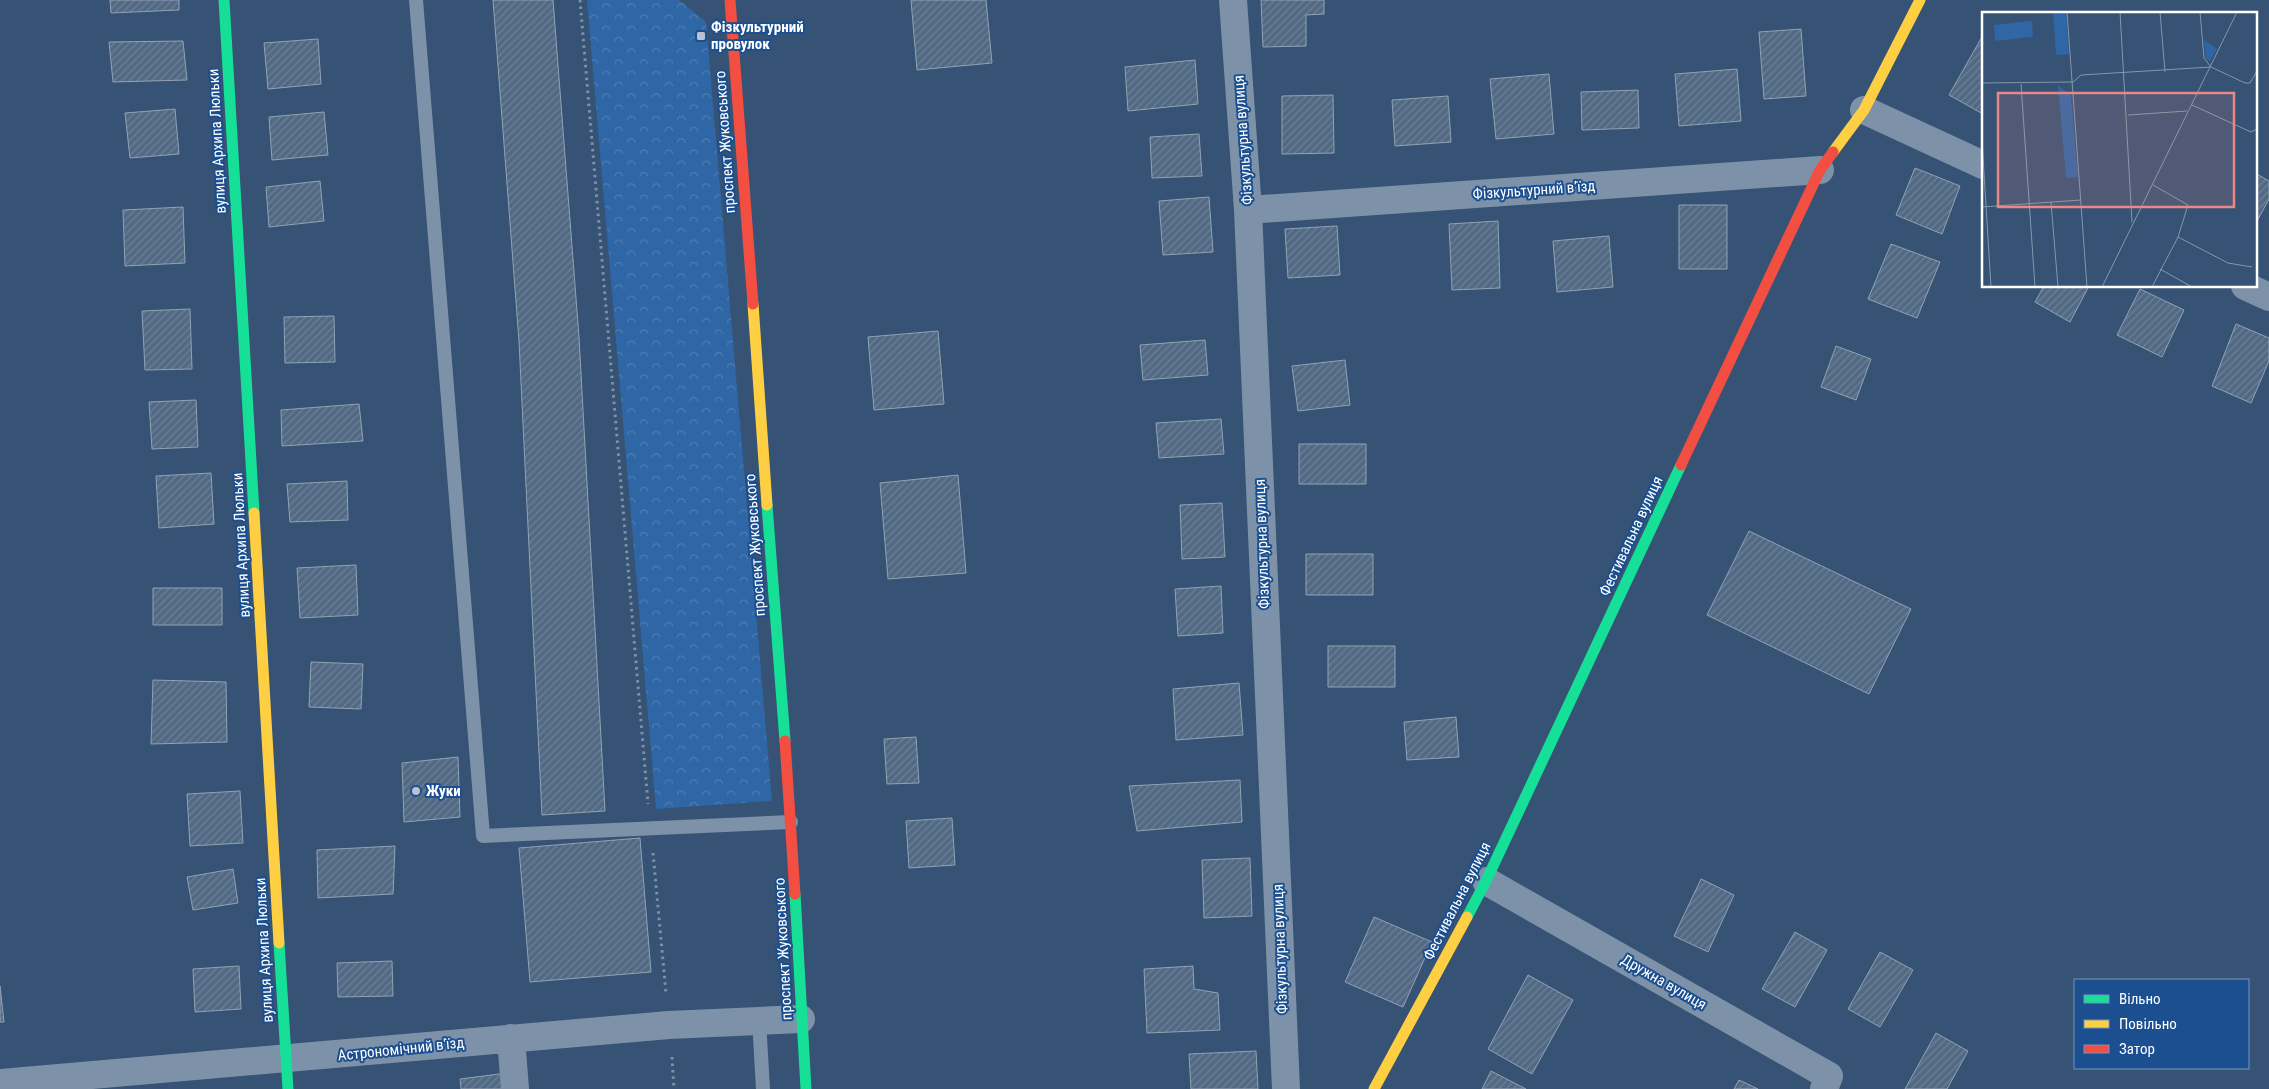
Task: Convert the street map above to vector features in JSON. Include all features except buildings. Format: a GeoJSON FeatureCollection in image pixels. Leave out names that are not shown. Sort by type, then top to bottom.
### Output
{"type":"FeatureCollection","features":[{"type":"Feature","properties":{"kind":"street","name":"вулиця Архипа Люльки"},"geometry":{"type":"LineString","coordinates":[[224,0],[288,1089]]}},
{"type":"Feature","properties":{"kind":"street","name":"проспект Жуковського"},"geometry":{"type":"LineString","coordinates":[[730,0],[791,822],[806,1089]]}},
{"type":"Feature","properties":{"kind":"street","name":"Фізкультурна вулиця"},"geometry":{"type":"LineString","coordinates":[[1233,0],[1248,210],[1286,1089]]}},
{"type":"Feature","properties":{"kind":"street","name":"Фестивальна вулиця"},"geometry":{"type":"LineString","coordinates":[[1374,1089],[1486,881],[1820,170],[1864,110],[1920,0]]}},
{"type":"Feature","properties":{"kind":"street"},"geometry":{"type":"LineString","coordinates":[[1864,110],[1982,165]]}},
{"type":"Feature","properties":{"kind":"street","name":"Фізкультурний в’їзд"},"geometry":{"type":"LineString","coordinates":[[1248,210],[1820,170]]}},
{"type":"Feature","properties":{"kind":"street"},"geometry":{"type":"LineString","coordinates":[[2249,288],[2269,297]]}},
{"type":"Feature","properties":{"kind":"street","name":"Дружна вулиця"},"geometry":{"type":"LineString","coordinates":[[1486,881],[1829,1076],[1824,1089]]}},
{"type":"Feature","properties":{"kind":"street","name":"Астрономічний в'їзд"},"geometry":{"type":"LineString","coordinates":[[0,1083],[285,1060],[670,1025],[801,1019]]}},
{"type":"Feature","properties":{"kind":"street"},"geometry":{"type":"LineString","coordinates":[[511,1038],[515,1089]]}},
{"type":"Feature","properties":{"kind":"lane"},"geometry":{"type":"LineString","coordinates":[[416,0],[483,836],[791,822]]}},
{"type":"Feature","properties":{"kind":"lane"},"geometry":{"type":"LineString","coordinates":[[759,1020],[763,1089]]}},
{"type":"Feature","properties":{"kind":"path"},"geometry":{"type":"LineString","coordinates":[[580,0],[650,828],[670,1025],[674,1089]]}},
{"type":"Feature","properties":{"kind":"green space"},"geometry":{"type":"Polygon","coordinates":[[[587,0],[679,0],[706,22],[772,801],[656,809],[587,0]]]}},
{"type":"Feature","properties":{"kind":"traffic: fast"},"geometry":{"type":"LineString","coordinates":[[224,0],[254,513]]}},
{"type":"Feature","properties":{"kind":"traffic: fast"},"geometry":{"type":"LineString","coordinates":[[1467,917],[1486,881],[1681,465]]}},
{"type":"Feature","properties":{"kind":"traffic: fast"},"geometry":{"type":"LineString","coordinates":[[767,505],[785,741]]}},
{"type":"Feature","properties":{"kind":"traffic: fast"},"geometry":{"type":"LineString","coordinates":[[795,894],[806,1089]]}},
{"type":"Feature","properties":{"kind":"traffic: fast"},"geometry":{"type":"LineString","coordinates":[[279,943],[288,1089]]}},
{"type":"Feature","properties":{"kind":"traffic: slow"},"geometry":{"type":"LineString","coordinates":[[1833,152],[1864,110],[1920,0]]}},
{"type":"Feature","properties":{"kind":"traffic: slow"},"geometry":{"type":"LineString","coordinates":[[753,304],[767,505]]}},
{"type":"Feature","properties":{"kind":"traffic: slow"},"geometry":{"type":"LineString","coordinates":[[254,513],[279,943]]}},
{"type":"Feature","properties":{"kind":"traffic: slow"},"geometry":{"type":"LineString","coordinates":[[1374,1089],[1467,917]]}},
{"type":"Feature","properties":{"kind":"traffic: jam"},"geometry":{"type":"LineString","coordinates":[[730,0],[753,304]]}},
{"type":"Feature","properties":{"kind":"traffic: jam"},"geometry":{"type":"LineString","coordinates":[[1681,465],[1820,170],[1833,152]]}},
{"type":"Feature","properties":{"kind":"traffic: jam"},"geometry":{"type":"LineString","coordinates":[[785,741],[795,894]]}},
{"type":"Feature","properties":{"kind":"place","name":"Фізкультурний провулок"},"geometry":{"type":"Point","coordinates":[701,36]}},
{"type":"Feature","properties":{"kind":"place","name":"Жуки"},"geometry":{"type":"Point","coordinates":[416,791]}}]}
